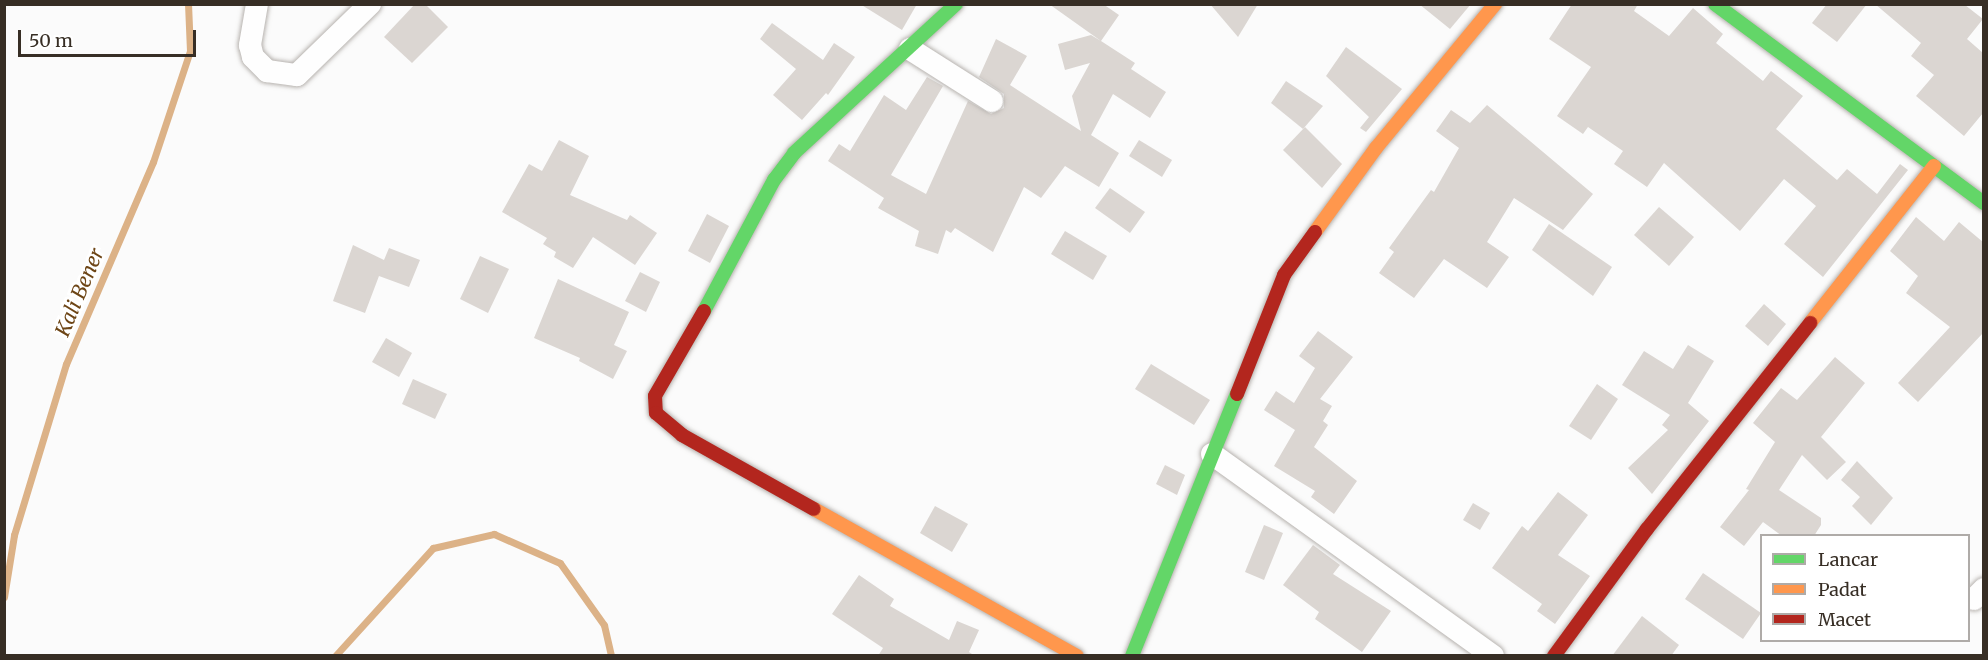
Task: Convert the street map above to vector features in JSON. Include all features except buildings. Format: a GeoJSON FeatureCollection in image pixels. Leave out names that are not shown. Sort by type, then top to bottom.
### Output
{"type":"FeatureCollection","features":[{"type":"Feature","properties":{"kind":"main road"},"geometry":{"type":"LineString","coordinates":[[956,4],[910,49],[794,153],[774,180],[730,266],[655,396],[656,412],[682,435],[1077,656]]}},
{"type":"Feature","properties":{"kind":"main road"},"geometry":{"type":"LineString","coordinates":[[1132,656],[1284,275],[1376,148],[1495,4]]}},
{"type":"Feature","properties":{"kind":"main road"},"geometry":{"type":"LineString","coordinates":[[1715,4],[1983,203]]}},
{"type":"Feature","properties":{"kind":"main road"},"geometry":{"type":"LineString","coordinates":[[1554,656],[1654,520],[1934,166]]}},
{"type":"Feature","properties":{"kind":"street"},"geometry":{"type":"LineString","coordinates":[[257,4],[250,45],[253,57],[267,71],[287,75],[297,75],[370,4]]}},
{"type":"Feature","properties":{"kind":"street"},"geometry":{"type":"LineString","coordinates":[[910,49],[992,101]]}},
{"type":"Feature","properties":{"kind":"street"},"geometry":{"type":"LineString","coordinates":[[1212,454],[1493,656]]}},
{"type":"Feature","properties":{"kind":"waterway","name":"Kali Bener"},"geometry":{"type":"LineString","coordinates":[[4,597],[14,535],[66,364],[153,162],[190,51],[188,4]]}},
{"type":"Feature","properties":{"kind":"waterway","name":"Kali Bener"},"geometry":{"type":"LineString","coordinates":[[335,656],[433,548],[494,534],[560,563],[604,625],[611,656]]}},
{"type":"Feature","properties":{"kind":"traffic: fast"},"geometry":{"type":"LineString","coordinates":[[704,311],[774,180],[794,153],[956,4]]}},
{"type":"Feature","properties":{"kind":"traffic: fast"},"geometry":{"type":"LineString","coordinates":[[1715,4],[1984,203]]}},
{"type":"Feature","properties":{"kind":"traffic: fast"},"geometry":{"type":"LineString","coordinates":[[1132,656],[1237,394]]}},
{"type":"Feature","properties":{"kind":"traffic: slow"},"geometry":{"type":"LineString","coordinates":[[1315,232],[1376,148],[1495,4]]}},
{"type":"Feature","properties":{"kind":"traffic: slow"},"geometry":{"type":"LineString","coordinates":[[1810,323],[1934,166]]}},
{"type":"Feature","properties":{"kind":"traffic: slow"},"geometry":{"type":"LineString","coordinates":[[814,509],[1077,656]]}},
{"type":"Feature","properties":{"kind":"traffic: jam"},"geometry":{"type":"LineString","coordinates":[[1237,394],[1284,275],[1315,232]]}},
{"type":"Feature","properties":{"kind":"traffic: jam"},"geometry":{"type":"LineString","coordinates":[[704,311],[655,396],[656,413],[682,435],[814,509]]}},
{"type":"Feature","properties":{"kind":"traffic: jam"},"geometry":{"type":"LineString","coordinates":[[1554,656],[1647,529],[1810,323]]}}]}
